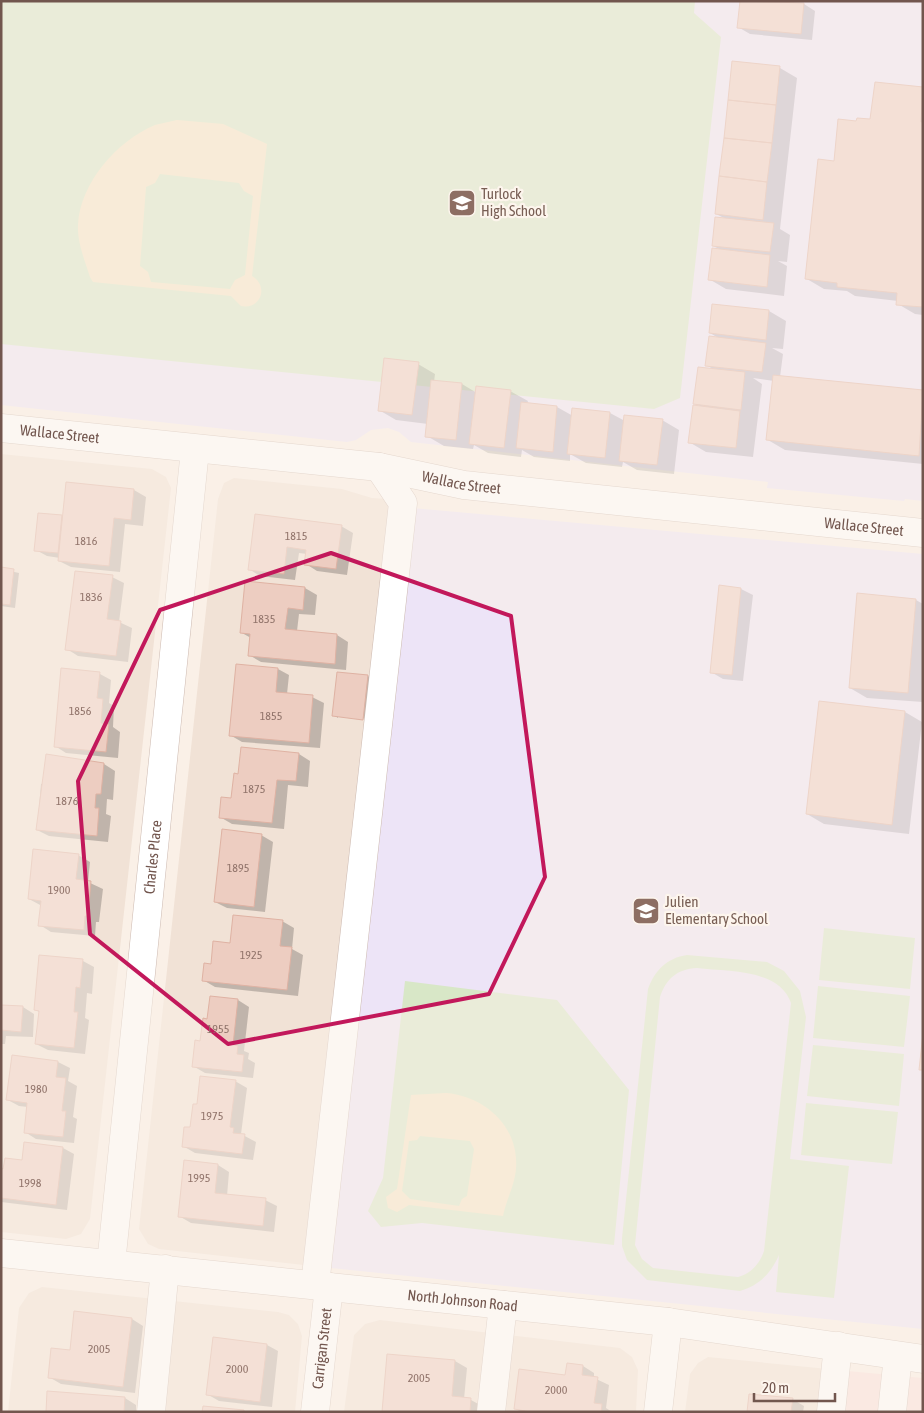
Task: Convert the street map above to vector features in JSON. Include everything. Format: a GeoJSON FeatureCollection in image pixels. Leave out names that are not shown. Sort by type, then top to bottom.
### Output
{"type":"FeatureCollection","features":[{"type":"Feature","properties":{"kind":"street","name":"Wallace Street"},"geometry":{"type":"LineString","coordinates":[[1,428],[379,468],[464,485],[923,533]]}},
{"type":"Feature","properties":{"kind":"street","name":"Charles Place"},"geometry":{"type":"LineString","coordinates":[[111,1264],[196,450]]}},
{"type":"Feature","properties":{"kind":"street","name":"Carrigan Street"},"geometry":{"type":"LineString","coordinates":[[315,1412],[322,1286],[403,503],[379,468]]}},
{"type":"Feature","properties":{"kind":"street","name":"North Johnson Road"},"geometry":{"type":"LineString","coordinates":[[1,1252],[668,1322],[910,1357]]}},
{"type":"Feature","properties":{"kind":"street"},"geometry":{"type":"LineString","coordinates":[[151,1412],[165,1269]]}},
{"type":"Feature","properties":{"kind":"street"},"geometry":{"type":"LineString","coordinates":[[491,1412],[503,1304]]}},
{"type":"Feature","properties":{"kind":"street"},"geometry":{"type":"LineString","coordinates":[[658,1412],[668,1322]]}},
{"type":"Feature","properties":{"kind":"street"},"geometry":{"type":"LineString","coordinates":[[831,1412],[838,1346]]}},
{"type":"Feature","properties":{"kind":"street"},"geometry":{"type":"LineString","coordinates":[[892,1412],[910,1357]]}},
{"type":"Feature","properties":{"kind":"highlighted area"},"geometry":{"type":"Polygon","coordinates":[[[331,553],[511,616],[545,877],[489,994],[228,1044],[90,934],[78,781],[160,610],[331,553]]]}},
{"type":"Feature","properties":{"kind":"shaded area","name":"Turlock High School"},"geometry":{"type":"Polygon","coordinates":[[[1,1],[923,1],[923,501],[905,499],[904,501],[767,488],[768,482],[411,442],[399,432],[388,428],[371,430],[356,440],[347,442],[1,405],[1,1]]]}},
{"type":"Feature","properties":{"kind":"shaded area"},"geometry":{"type":"Polygon","coordinates":[[[1,454],[152,469],[166,477],[171,488],[90,1219],[81,1234],[66,1239],[1,1232],[1,454]]]}},
{"type":"Feature","properties":{"kind":"shaded area"},"geometry":{"type":"Polygon","coordinates":[[[234,478],[342,489],[372,498],[388,499],[412,508],[331,1268],[159,1249],[148,1244],[139,1229],[218,499],[224,483],[234,478]]]}},
{"type":"Feature","properties":{"kind":"shaded area","name":"Julien Elementary School"},"geometry":{"type":"Polygon","coordinates":[[[412,508],[923,554],[923,1329],[331,1268],[412,508]]]}},
{"type":"Feature","properties":{"kind":"shaded area"},"geometry":{"type":"Polygon","coordinates":[[[42,1287],[278,1312],[289,1315],[298,1324],[302,1336],[295,1412],[8,1412],[19,1308],[29,1293],[42,1287]]]}},
{"type":"Feature","properties":{"kind":"shaded area"},"geometry":{"type":"Polygon","coordinates":[[[380,1320],[620,1348],[632,1357],[638,1370],[636,1412],[344,1412],[354,1335],[365,1324],[380,1320]]]}},
{"type":"Feature","properties":{"kind":"shaded area"},"geometry":{"type":"Polygon","coordinates":[[[708,1357],[848,1371],[844,1412],[685,1412],[690,1374],[698,1363],[708,1357]]]}},
{"type":"Feature","properties":{"kind":"shaded area"},"geometry":{"type":"Polygon","coordinates":[[[848,1371],[923,1378],[923,1412],[844,1412],[848,1371]]]}},
{"type":"Feature","properties":{"kind":"green space","name":"Turlock High School"},"geometry":{"type":"Polygon","coordinates":[[[1,1],[695,1],[694,13],[721,37],[680,398],[654,409],[1,344],[1,1]]]}},
{"type":"Feature","properties":{"kind":"green space"},"geometry":{"type":"Polygon","coordinates":[[[824,928],[915,938],[910,989],[819,980],[824,928]]]}},
{"type":"Feature","properties":{"kind":"green space"},"geometry":{"type":"Polygon","coordinates":[[[687,955],[767,962],[784,971],[800,991],[806,1017],[790,1159],[849,1166],[834,1298],[776,1292],[779,1255],[764,1278],[740,1291],[647,1280],[627,1260],[622,1246],[622,1238],[648,989],[654,976],[663,966],[673,959],[687,955]],[[697,968],[684,970],[673,976],[660,997],[635,1245],[642,1259],[653,1268],[738,1277],[743,1276],[754,1267],[764,1251],[791,1003],[785,992],[775,983],[764,978],[751,974],[697,968]]]}},
{"type":"Feature","properties":{"kind":"green space"},"geometry":{"type":"Polygon","coordinates":[[[405,981],[557,1000],[629,1090],[614,1245],[422,1223],[381,1227],[368,1211],[383,1178],[405,981]]]}},
{"type":"Feature","properties":{"kind":"green space"},"geometry":{"type":"Polygon","coordinates":[[[818,986],[910,996],[904,1047],[813,1038],[818,986]]]}},
{"type":"Feature","properties":{"kind":"green space"},"geometry":{"type":"Polygon","coordinates":[[[813,1045],[904,1054],[899,1106],[807,1096],[813,1045]]]}},
{"type":"Feature","properties":{"kind":"green space"},"geometry":{"type":"Polygon","coordinates":[[[806,1103],[898,1112],[892,1164],[801,1155],[806,1103]]]}},
{"type":"Feature","properties":{"kind":"sand"},"geometry":{"type":"Polygon","coordinates":[[[177,120],[223,124],[267,144],[252,276],[260,285],[261,291],[258,301],[254,304],[241,306],[231,296],[93,282],[90,277],[80,245],[78,225],[80,209],[93,179],[103,165],[127,141],[155,125],[177,120]],[[160,174],[155,183],[146,187],[140,266],[148,272],[151,282],[230,289],[235,280],[245,275],[253,196],[244,191],[239,183],[160,174]]]}},
{"type":"Feature","properties":{"kind":"sand"},"geometry":{"type":"Polygon","coordinates":[[[446,1093],[460,1095],[474,1100],[497,1116],[512,1139],[516,1168],[503,1216],[409,1205],[397,1212],[388,1208],[386,1197],[397,1189],[411,1095],[446,1093]],[[420,1136],[417,1140],[409,1141],[402,1191],[410,1199],[459,1206],[462,1199],[467,1196],[474,1149],[470,1141],[420,1136]]]}},
{"type":"Feature","properties":{"kind":"building"},"geometry":{"type":"Polygon","coordinates":[[[740,1],[804,3],[801,34],[737,28],[740,1]]]}},
{"type":"Feature","properties":{"kind":"building"},"geometry":{"type":"Polygon","coordinates":[[[732,61],[780,66],[776,105],[728,100],[732,61]]]}},
{"type":"Feature","properties":{"kind":"building"},"geometry":{"type":"Polygon","coordinates":[[[875,82],[923,87],[921,122],[923,122],[923,307],[896,305],[897,293],[837,287],[837,283],[805,279],[818,159],[834,161],[838,119],[856,121],[857,118],[870,119],[875,82]]]}},
{"type":"Feature","properties":{"kind":"building"},"geometry":{"type":"Polygon","coordinates":[[[728,100],[776,105],[772,143],[724,138],[728,100]]]}},
{"type":"Feature","properties":{"kind":"building"},"geometry":{"type":"Polygon","coordinates":[[[724,138],[772,143],[767,182],[719,176],[724,138]]]}},
{"type":"Feature","properties":{"kind":"building"},"geometry":{"type":"Polygon","coordinates":[[[719,176],[767,182],[763,220],[715,214],[719,176]]]}},
{"type":"Feature","properties":{"kind":"building"},"geometry":{"type":"Polygon","coordinates":[[[715,217],[774,223],[770,252],[712,246],[715,217]]]}},
{"type":"Feature","properties":{"kind":"building"},"geometry":{"type":"Polygon","coordinates":[[[712,248],[770,255],[767,287],[708,280],[712,248]]]}},
{"type":"Feature","properties":{"kind":"building"},"geometry":{"type":"Polygon","coordinates":[[[712,304],[769,310],[766,340],[709,333],[712,304]]]}},
{"type":"Feature","properties":{"kind":"building"},"geometry":{"type":"Polygon","coordinates":[[[709,336],[766,343],[762,372],[705,366],[709,336]]]}},
{"type":"Feature","properties":{"kind":"building"},"geometry":{"type":"Polygon","coordinates":[[[384,358],[419,362],[412,415],[378,411],[384,358]]]}},
{"type":"Feature","properties":{"kind":"building"},"geometry":{"type":"Polygon","coordinates":[[[698,367],[745,372],[741,410],[693,404],[698,367]]]}},
{"type":"Feature","properties":{"kind":"building"},"geometry":{"type":"Polygon","coordinates":[[[773,375],[923,390],[919,456],[766,440],[773,375]]]}},
{"type":"Feature","properties":{"kind":"building"},"geometry":{"type":"Polygon","coordinates":[[[431,380],[462,383],[456,440],[425,437],[431,380]]]}},
{"type":"Feature","properties":{"kind":"building"},"geometry":{"type":"Polygon","coordinates":[[[476,386],[511,390],[504,448],[469,444],[476,386]]]}},
{"type":"Feature","properties":{"kind":"building"},"geometry":{"type":"Polygon","coordinates":[[[521,402],[557,406],[553,452],[516,448],[521,402]]]}},
{"type":"Feature","properties":{"kind":"building"},"geometry":{"type":"Polygon","coordinates":[[[693,405],[740,411],[736,448],[688,443],[693,405]]]}},
{"type":"Feature","properties":{"kind":"building"},"geometry":{"type":"Polygon","coordinates":[[[572,408],[610,412],[605,458],[567,454],[572,408]]]}},
{"type":"Feature","properties":{"kind":"building"},"geometry":{"type":"Polygon","coordinates":[[[624,415],[663,419],[657,465],[619,461],[624,415]]]}},
{"type":"Feature","properties":{"kind":"building"},"geometry":{"type":"Polygon","coordinates":[[[66,482],[134,489],[131,520],[114,518],[109,566],[58,561],[66,482]]]}},
{"type":"Feature","properties":{"kind":"building"},"geometry":{"type":"Polygon","coordinates":[[[38,513],[62,515],[58,553],[34,551],[38,513]]]}},
{"type":"Feature","properties":{"kind":"building"},"geometry":{"type":"Polygon","coordinates":[[[255,514],[342,525],[336,569],[304,565],[306,550],[287,547],[284,574],[248,570],[255,514]]]}},
{"type":"Feature","properties":{"kind":"building"},"geometry":{"type":"Polygon","coordinates":[[[1,567],[14,569],[10,605],[1,604],[1,567]]]}},
{"type":"Feature","properties":{"kind":"building"},"geometry":{"type":"Polygon","coordinates":[[[75,571],[113,575],[107,619],[121,621],[116,656],[65,650],[75,571]]]}},
{"type":"Feature","properties":{"kind":"building"},"geometry":{"type":"Polygon","coordinates":[[[245,581],[305,587],[303,610],[288,608],[285,629],[337,634],[335,664],[248,656],[250,634],[240,633],[245,581]]]}},
{"type":"Feature","properties":{"kind":"building"},"geometry":{"type":"Polygon","coordinates":[[[719,585],[741,588],[732,675],[710,673],[719,585]]]}},
{"type":"Feature","properties":{"kind":"building"},"geometry":{"type":"Polygon","coordinates":[[[857,593],[916,599],[908,693],[849,688],[857,593]]]}},
{"type":"Feature","properties":{"kind":"building"},"geometry":{"type":"Polygon","coordinates":[[[236,664],[278,668],[276,692],[313,695],[309,743],[229,736],[236,664]]]}},
{"type":"Feature","properties":{"kind":"building"},"geometry":{"type":"Polygon","coordinates":[[[61,668],[100,672],[97,698],[103,699],[101,723],[109,724],[106,752],[54,747],[61,668]]]}},
{"type":"Feature","properties":{"kind":"building"},"geometry":{"type":"Polygon","coordinates":[[[337,672],[368,675],[363,720],[332,716],[337,672]]]}},
{"type":"Feature","properties":{"kind":"building"},"geometry":{"type":"Polygon","coordinates":[[[819,701],[905,711],[892,825],[806,814],[819,701]]]}},
{"type":"Feature","properties":{"kind":"building"},"geometry":{"type":"Polygon","coordinates":[[[241,747],[299,753],[296,781],[277,780],[272,823],[219,818],[221,797],[231,798],[234,773],[238,774],[241,747]]]}},
{"type":"Feature","properties":{"kind":"building"},"geometry":{"type":"Polygon","coordinates":[[[46,754],[104,763],[101,794],[96,794],[95,808],[99,808],[97,836],[36,830],[46,754]]]}},
{"type":"Feature","properties":{"kind":"building"},"geometry":{"type":"Polygon","coordinates":[[[222,829],[262,834],[254,907],[214,902],[222,829]]]}},
{"type":"Feature","properties":{"kind":"building"},"geometry":{"type":"Polygon","coordinates":[[[33,849],[79,854],[76,879],[91,881],[88,916],[85,916],[84,930],[38,926],[41,901],[28,899],[33,849]]]}},
{"type":"Feature","properties":{"kind":"building"},"geometry":{"type":"Polygon","coordinates":[[[233,915],[283,920],[280,946],[292,947],[287,990],[202,981],[204,963],[211,964],[213,941],[230,943],[233,915]]]}},
{"type":"Feature","properties":{"kind":"building"},"geometry":{"type":"Polygon","coordinates":[[[39,955],[83,959],[80,988],[76,987],[74,1012],[78,1012],[74,1048],[35,1044],[39,1011],[34,1010],[39,955]]]}},
{"type":"Feature","properties":{"kind":"building"},"geometry":{"type":"Polygon","coordinates":[[[210,996],[238,999],[233,1045],[238,1046],[237,1054],[244,1055],[242,1072],[192,1067],[195,1040],[200,1041],[203,1018],[207,1019],[210,996]]]}},
{"type":"Feature","properties":{"kind":"building"},"geometry":{"type":"Polygon","coordinates":[[[1,1005],[23,1006],[21,1032],[1,1030],[1,1005]]]}},
{"type":"Feature","properties":{"kind":"building"},"geometry":{"type":"Polygon","coordinates":[[[923,1033],[923,1070],[919,1070],[923,1033]]]}},
{"type":"Feature","properties":{"kind":"building"},"geometry":{"type":"Polygon","coordinates":[[[12,1055],[58,1061],[56,1077],[66,1078],[62,1111],[66,1111],[63,1137],[24,1133],[27,1103],[6,1100],[12,1055]]]}},
{"type":"Feature","properties":{"kind":"building"},"geometry":{"type":"Polygon","coordinates":[[[200,1076],[236,1080],[230,1127],[234,1128],[233,1133],[245,1134],[242,1154],[182,1147],[184,1127],[190,1127],[193,1104],[197,1104],[200,1076]]]}},
{"type":"Feature","properties":{"kind":"building"},"geometry":{"type":"Polygon","coordinates":[[[24,1142],[63,1147],[56,1205],[1,1198],[1,1168],[3,1169],[5,1158],[22,1160],[24,1142]]]}},
{"type":"Feature","properties":{"kind":"building"},"geometry":{"type":"Polygon","coordinates":[[[184,1160],[218,1164],[215,1193],[266,1198],[263,1226],[178,1217],[184,1160]]]}},
{"type":"Feature","properties":{"kind":"building"},"geometry":{"type":"Polygon","coordinates":[[[74,1311],[132,1318],[123,1387],[48,1378],[51,1348],[70,1350],[74,1311]]]}},
{"type":"Feature","properties":{"kind":"building"},"geometry":{"type":"Polygon","coordinates":[[[213,1337],[267,1344],[260,1402],[206,1395],[213,1337]]]}},
{"type":"Feature","properties":{"kind":"building"},"geometry":{"type":"Polygon","coordinates":[[[387,1354],[455,1360],[452,1396],[471,1398],[470,1412],[382,1412],[387,1354]]]}},
{"type":"Feature","properties":{"kind":"building"},"geometry":{"type":"Polygon","coordinates":[[[567,1363],[583,1365],[582,1375],[598,1377],[594,1403],[602,1404],[601,1412],[531,1412],[514,1409],[519,1369],[565,1375],[567,1363]]]}},
{"type":"Feature","properties":{"kind":"building"},"geometry":{"type":"Polygon","coordinates":[[[47,1391],[125,1397],[124,1412],[46,1412],[47,1391]]]}},
{"type":"Feature","properties":{"kind":"building"},"geometry":{"type":"Polygon","coordinates":[[[749,1394],[793,1398],[791,1412],[747,1412],[749,1394]]]}},
{"type":"Feature","properties":{"kind":"building"},"geometry":{"type":"Polygon","coordinates":[[[203,1406],[244,1410],[244,1412],[202,1412],[203,1406]]]}},
{"type":"Feature","properties":{"kind":"place","name":"Turlock High School"},"geometry":{"type":"Point","coordinates":[462,203]}},
{"type":"Feature","properties":{"kind":"place","name":"Julien Elementary School"},"geometry":{"type":"Point","coordinates":[646,911]}}]}
